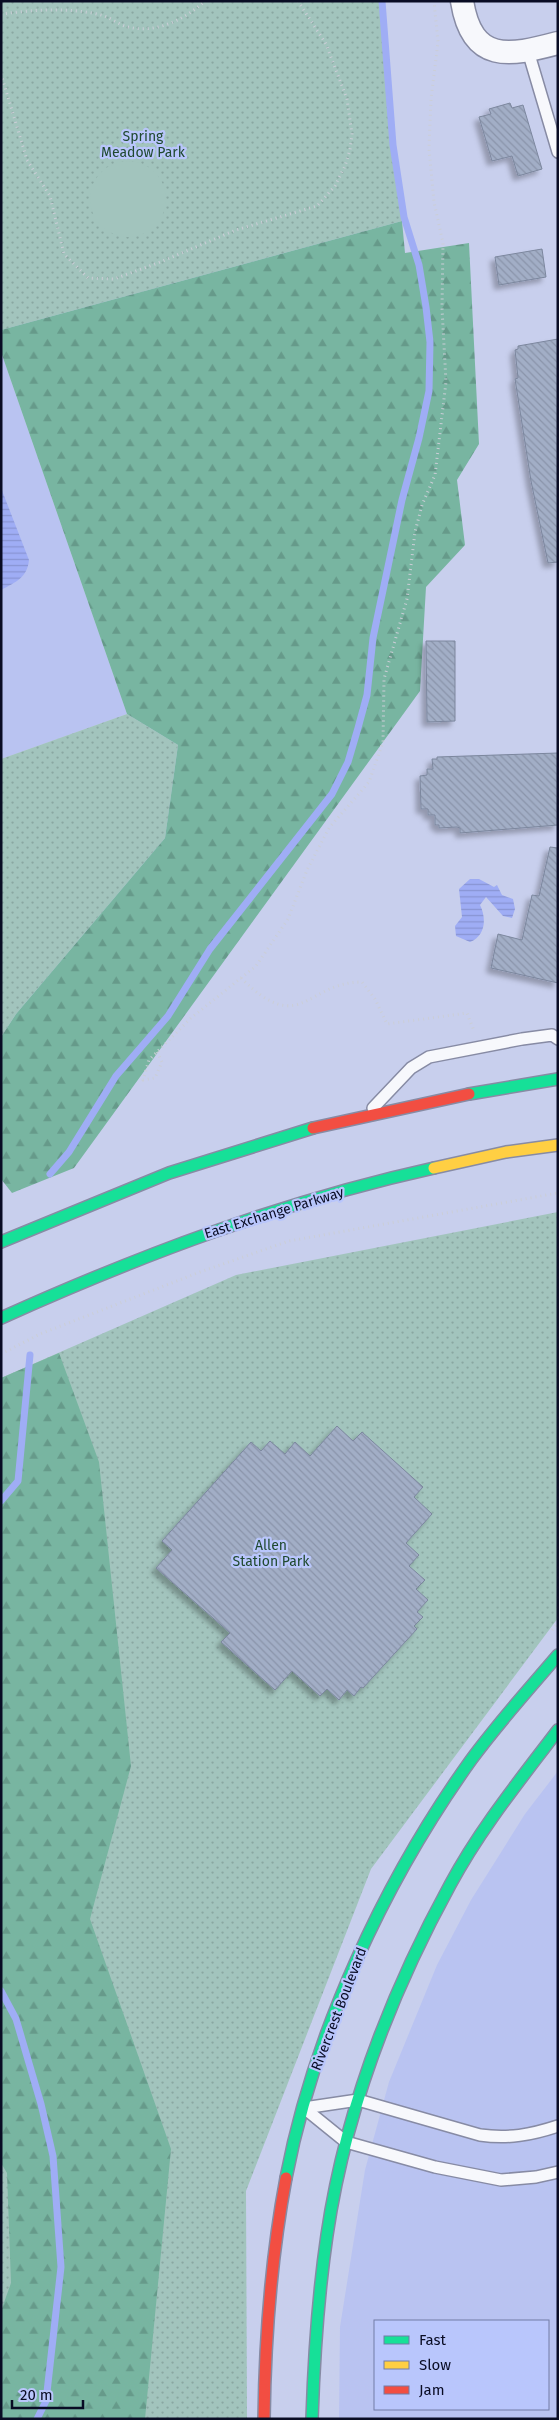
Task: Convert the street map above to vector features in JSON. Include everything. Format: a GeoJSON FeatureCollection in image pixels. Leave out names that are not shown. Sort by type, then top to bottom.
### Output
{"type":"FeatureCollection","features":[{"type":"Feature","properties":{"kind":"street"},"geometry":{"type":"LineString","coordinates":[[462,1],[470,31],[485,47],[502,53],[528,51],[558,43]]}},
{"type":"Feature","properties":{"kind":"street"},"geometry":{"type":"LineString","coordinates":[[1,1242],[87,1205],[227,1154],[368,1115],[461,1095],[558,1079]]}},
{"type":"Feature","properties":{"kind":"street","name":"East Exchange Parkway"},"geometry":{"type":"LineString","coordinates":[[1,1318],[51,1295],[178,1244],[293,1205],[393,1178],[478,1158],[558,1145]]}},
{"type":"Feature","properties":{"kind":"street","name":"Rivercrest Boulevard"},"geometry":{"type":"LineString","coordinates":[[264,2419],[268,2324],[276,2239],[286,2179],[315,2067],[351,1973],[426,1827],[491,1733],[558,1655]]}},
{"type":"Feature","properties":{"kind":"street"},"geometry":{"type":"LineString","coordinates":[[312,2419],[313,2343],[326,2230],[346,2142],[358,2100],[395,1995],[435,1911],[494,1813],[558,1730]]}},
{"type":"Feature","properties":{"kind":"lane"},"geometry":{"type":"LineString","coordinates":[[528,51],[558,152]]}},
{"type":"Feature","properties":{"kind":"lane"},"geometry":{"type":"LineString","coordinates":[[368,1115],[406,1073],[429,1056],[522,1039],[552,1036],[558,1039]]}},
{"type":"Feature","properties":{"kind":"lane"},"geometry":{"type":"LineString","coordinates":[[304,2108],[358,2100],[480,2135],[498,2137],[523,2136],[558,2126]]}},
{"type":"Feature","properties":{"kind":"lane"},"geometry":{"type":"LineString","coordinates":[[304,2108],[346,2142],[434,2167],[485,2178],[519,2180],[558,2172]]}},
{"type":"Feature","properties":{"kind":"path"},"geometry":{"type":"LineString","coordinates":[[1,14],[36,10],[65,11],[101,15],[129,28],[160,28],[191,14],[205,1]]}},
{"type":"Feature","properties":{"kind":"path"},"geometry":{"type":"LineString","coordinates":[[1,74],[27,160],[50,196],[64,254],[88,278],[114,279],[158,263],[236,230],[317,206],[335,186],[345,166],[350,150],[352,134],[347,99],[326,44],[298,1]]}},
{"type":"Feature","properties":{"kind":"path"},"geometry":{"type":"LineString","coordinates":[[157,1052],[162,1062],[156,1078],[143,1080],[149,1060],[157,1052],[191,1018],[256,966],[288,919],[307,870],[329,828],[369,782],[383,742],[384,679],[407,599],[414,532],[422,504],[435,475],[446,382],[442,308],[443,243],[434,202],[429,149],[431,99],[438,42],[434,1]]}},
{"type":"Feature","properties":{"kind":"path"},"geometry":{"type":"LineString","coordinates":[[241,978],[257,994],[284,1006],[304,1004],[344,982],[362,982],[375,999],[387,1024],[467,1013],[474,1032],[483,1030]]}},
{"type":"Feature","properties":{"kind":"path"},"geometry":{"type":"LineString","coordinates":[[1,1354],[49,1330],[200,1272],[289,1241],[558,1193]]}},
{"type":"Feature","properties":{"kind":"shaded area"},"geometry":{"type":"Polygon","coordinates":[[[1,352],[127,714],[1,759],[1,352]]]}},
{"type":"Feature","properties":{"kind":"shaded area"},"geometry":{"type":"Polygon","coordinates":[[[1,488],[29,560],[26,571],[20,579],[1,590],[1,488]]]}},
{"type":"Feature","properties":{"kind":"shaded area"},"geometry":{"type":"Polygon","coordinates":[[[470,879],[479,879],[494,887],[497,885],[502,895],[513,899],[515,909],[512,918],[503,916],[486,897],[480,905],[484,916],[482,931],[479,936],[470,942],[456,936],[455,926],[462,917],[459,889],[470,879]]]}},
{"type":"Feature","properties":{"kind":"shaded area"},"geometry":{"type":"Polygon","coordinates":[[[558,1771],[558,2419],[339,2419],[340,2327],[365,2170],[389,2082],[437,1965],[471,1900],[525,1814],[558,1771]]]}},
{"type":"Feature","properties":{"kind":"green space","name":"Spring Meadow Park"},"geometry":{"type":"Polygon","coordinates":[[[1,1],[381,1],[402,221],[1,330],[1,1]]]}},
{"type":"Feature","properties":{"kind":"green space"},"geometry":{"type":"Polygon","coordinates":[[[128,161],[142,164],[155,172],[163,185],[166,199],[163,213],[155,226],[142,234],[128,237],[114,234],[101,226],[93,213],[90,199],[93,185],[101,172],[114,164],[128,161]]]}},
{"type":"Feature","properties":{"kind":"green space"},"geometry":{"type":"Polygon","coordinates":[[[402,221],[405,253],[469,243],[479,444],[457,480],[465,545],[426,587],[420,691],[74,1168],[12,1193],[1,1179],[1,1037],[16,1014],[165,838],[178,745],[127,714],[1,352],[1,330],[402,221]]]}},
{"type":"Feature","properties":{"kind":"green space"},"geometry":{"type":"Polygon","coordinates":[[[127,714],[178,745],[165,838],[16,1014],[1,1037],[1,759],[127,714]]]}},
{"type":"Feature","properties":{"kind":"green space","name":"Allen Station Park"},"geometry":{"type":"Polygon","coordinates":[[[558,1212],[558,1618],[371,1869],[246,2191],[247,2419],[1,2419],[1,1378],[236,1275],[558,1212]]]}},
{"type":"Feature","properties":{"kind":"green space"},"geometry":{"type":"Polygon","coordinates":[[[59,1353],[99,1462],[131,1766],[90,1919],[171,2149],[145,2419],[1,2419],[1,2311],[11,2283],[7,2173],[1,2163],[1,1378],[59,1353]]]}},
{"type":"Feature","properties":{"kind":"building"},"geometry":{"type":"Polygon","coordinates":[[[510,103],[512,108],[523,105],[542,169],[518,176],[512,156],[492,161],[479,117],[491,114],[489,109],[510,103]]]}},
{"type":"Feature","properties":{"kind":"building"},"geometry":{"type":"Polygon","coordinates":[[[542,249],[546,277],[499,285],[495,257],[542,249]]]}},
{"type":"Feature","properties":{"kind":"building"},"geometry":{"type":"Polygon","coordinates":[[[558,339],[558,562],[548,563],[531,481],[515,379],[518,378],[515,350],[518,349],[518,346],[558,339]]]}},
{"type":"Feature","properties":{"kind":"building"},"geometry":{"type":"Polygon","coordinates":[[[426,641],[455,641],[455,721],[427,722],[426,641]]]}},
{"type":"Feature","properties":{"kind":"building"},"geometry":{"type":"Polygon","coordinates":[[[558,753],[558,825],[460,833],[460,828],[457,827],[439,828],[439,825],[435,825],[435,815],[428,815],[428,809],[421,809],[420,776],[427,775],[427,769],[433,769],[432,759],[437,759],[437,757],[558,753]]]}},
{"type":"Feature","properties":{"kind":"building"},"geometry":{"type":"Polygon","coordinates":[[[550,847],[558,848],[558,983],[491,968],[498,934],[522,940],[532,895],[539,896],[550,847]]]}},
{"type":"Feature","properties":{"kind":"building"},"geometry":{"type":"Polygon","coordinates":[[[337,1426],[353,1441],[362,1432],[423,1487],[414,1497],[432,1514],[406,1543],[419,1555],[409,1566],[425,1580],[416,1589],[428,1600],[417,1612],[423,1617],[414,1626],[417,1629],[363,1688],[361,1687],[354,1696],[347,1690],[339,1700],[327,1689],[320,1696],[292,1671],[275,1690],[221,1642],[230,1633],[156,1568],[172,1550],[162,1541],[251,1442],[261,1451],[270,1441],[285,1454],[295,1442],[310,1456],[337,1426]]]}},
{"type":"Feature","properties":{"kind":"waterway"},"geometry":{"type":"LineString","coordinates":[[50,1174],[69,1152],[116,1076],[168,1016],[210,949],[332,794],[348,762],[358,728],[367,695],[373,638],[402,500],[419,438],[429,391],[430,342],[426,307],[419,265],[404,217],[393,145],[382,1]]}},
{"type":"Feature","properties":{"kind":"waterway"},"geometry":{"type":"LineString","coordinates":[[1,1501],[18,1481],[30,1355]]}},
{"type":"Feature","properties":{"kind":"waterway"},"geometry":{"type":"LineString","coordinates":[[1,1991],[16,2019],[41,2104],[53,2156],[61,2267],[46,2401],[37,2419]]}},
{"type":"Feature","properties":{"kind":"traffic: fast"},"geometry":{"type":"LineString","coordinates":[[469,1094],[558,1079]]}},
{"type":"Feature","properties":{"kind":"traffic: fast"},"geometry":{"type":"LineString","coordinates":[[1,1242],[169,1173],[313,1128]]}},
{"type":"Feature","properties":{"kind":"traffic: fast"},"geometry":{"type":"LineString","coordinates":[[1,1318],[160,1252],[268,1213],[378,1181],[434,1168]]}},
{"type":"Feature","properties":{"kind":"traffic: fast"},"geometry":{"type":"LineString","coordinates":[[286,2178],[298,2123],[334,2013],[382,1906],[410,1855],[471,1760],[503,1719],[558,1655]]}},
{"type":"Feature","properties":{"kind":"traffic: fast"},"geometry":{"type":"LineString","coordinates":[[312,2419],[317,2327],[327,2235],[335,2189],[346,2144],[373,2054],[408,1968],[450,1885],[474,1844],[501,1805],[558,1730]]}},
{"type":"Feature","properties":{"kind":"traffic: slow"},"geometry":{"type":"LineString","coordinates":[[434,1168],[506,1152],[558,1145]]}},
{"type":"Feature","properties":{"kind":"traffic: jam"},"geometry":{"type":"LineString","coordinates":[[313,1128],[469,1094]]}},
{"type":"Feature","properties":{"kind":"traffic: jam"},"geometry":{"type":"LineString","coordinates":[[264,2419],[270,2298],[276,2238],[286,2178]]}}]}
